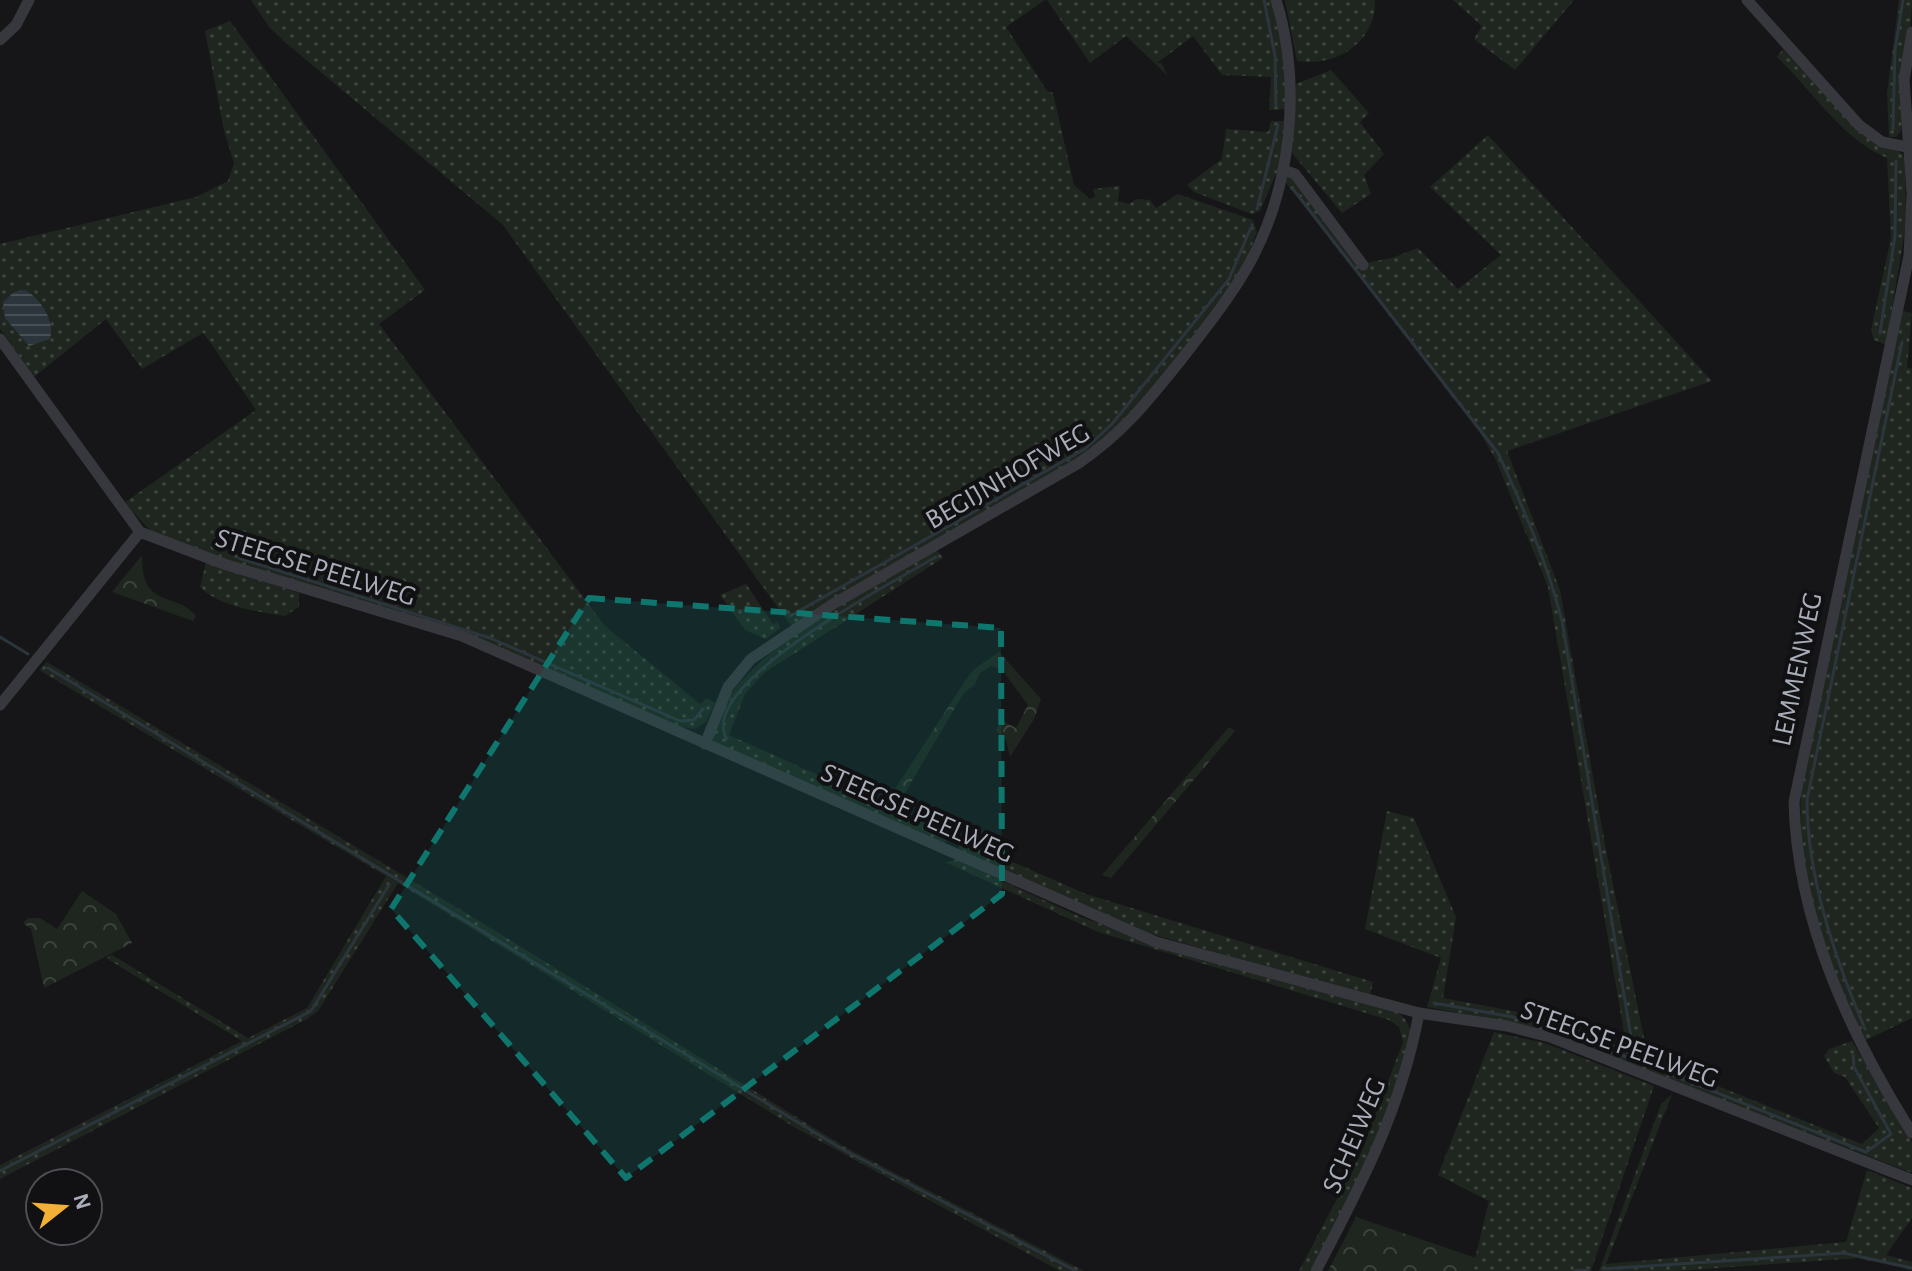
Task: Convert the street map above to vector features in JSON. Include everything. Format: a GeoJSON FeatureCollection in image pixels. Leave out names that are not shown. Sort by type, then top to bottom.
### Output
{"type":"FeatureCollection","features":[{"type":"Feature","properties":{"kind":"street"},"geometry":{"type":"LineString","coordinates":[[0,40],[16,25],[29,0]]}},
{"type":"Feature","properties":{"kind":"street","name":"BEGIJNHOFWEG"},"geometry":{"type":"LineString","coordinates":[[705,744],[728,687],[751,659],[833,604],[1079,463],[1115,439],[1220,309],[1250,263],[1283,170],[1292,99],[1286,30],[1276,0]]}},
{"type":"Feature","properties":{"kind":"street"},"geometry":{"type":"LineString","coordinates":[[1747,0],[1859,125],[1882,142],[1907,147]]}},
{"type":"Feature","properties":{"kind":"street","name":"LEMMENWEG"},"geometry":{"type":"LineString","coordinates":[[1912,32],[1904,80],[1912,194],[1909,256],[1794,802],[1800,856],[1826,964],[1860,1046],[1912,1133]]}},
{"type":"Feature","properties":{"kind":"street"},"geometry":{"type":"LineString","coordinates":[[1283,170],[1295,174],[1363,265]]}},
{"type":"Feature","properties":{"kind":"street"},"geometry":{"type":"LineString","coordinates":[[0,339],[140,532],[0,705]]}},
{"type":"Feature","properties":{"kind":"street","name":"STEEGSE PEELWEG"},"geometry":{"type":"LineString","coordinates":[[140,532],[224,564],[462,636],[1156,942],[1419,1013],[1507,1026],[1550,1037],[1912,1180]]}},
{"type":"Feature","properties":{"kind":"street","name":"SCHEIWEG"},"geometry":{"type":"LineString","coordinates":[[1316,1271],[1392,1116],[1411,1058],[1419,1013]]}},
{"type":"Feature","properties":{"kind":"highlighted area"},"geometry":{"type":"Polygon","coordinates":[[[589,598],[1001,628],[1002,894],[626,1178],[391,909],[589,598]]]}},
{"type":"Feature","properties":{"kind":"green space"},"geometry":{"type":"Polygon","coordinates":[[[251,0],[1045,0],[1006,27],[1047,91],[1053,93],[1074,185],[1090,199],[1095,197],[1093,189],[1120,186],[1118,201],[1129,204],[1136,199],[1150,200],[1156,208],[1178,194],[1253,220],[1257,232],[1241,273],[1161,380],[1102,444],[791,626],[503,225],[286,43],[270,28],[251,0]]]}},
{"type":"Feature","properties":{"kind":"green space"},"geometry":{"type":"Polygon","coordinates":[[[1047,0],[1273,0],[1285,51],[1285,109],[1269,110],[1271,77],[1222,75],[1193,36],[1157,63],[1161,63],[1168,76],[1126,36],[1090,63],[1047,0]]]}},
{"type":"Feature","properties":{"kind":"green space"},"geometry":{"type":"Polygon","coordinates":[[[1285,0],[1375,0],[1374,14],[1362,39],[1352,48],[1326,60],[1297,61],[1285,0]]]}},
{"type":"Feature","properties":{"kind":"green space"},"geometry":{"type":"Polygon","coordinates":[[[1453,0],[1574,0],[1515,70],[1474,39],[1482,26],[1453,0]]]}},
{"type":"Feature","properties":{"kind":"green space"},"geometry":{"type":"Polygon","coordinates":[[[1899,0],[1912,0],[1912,6],[1901,131],[1896,137],[1889,137],[1887,93],[1899,0]]]}},
{"type":"Feature","properties":{"kind":"green space"},"geometry":{"type":"Polygon","coordinates":[[[230,21],[425,290],[379,324],[605,626],[700,704],[707,698],[715,703],[706,722],[695,729],[680,727],[421,618],[215,556],[150,530],[124,503],[256,410],[210,342],[203,333],[142,369],[106,319],[34,377],[0,329],[0,244],[196,197],[228,181],[234,163],[224,131],[205,31],[230,21]]]}},
{"type":"Feature","properties":{"kind":"green space"},"geometry":{"type":"Polygon","coordinates":[[[1783,49],[1850,121],[1901,153],[1905,159],[1906,223],[1886,345],[1874,340],[1871,330],[1891,238],[1887,158],[1855,139],[1828,113],[1777,57],[1783,49]]]}},
{"type":"Feature","properties":{"kind":"green space"},"geometry":{"type":"Polygon","coordinates":[[[1331,70],[1369,113],[1360,122],[1384,154],[1364,175],[1371,194],[1342,213],[1292,153],[1296,84],[1331,70]]]}},
{"type":"Feature","properties":{"kind":"green space"},"geometry":{"type":"Polygon","coordinates":[[[1271,121],[1284,121],[1279,167],[1260,211],[1252,214],[1194,192],[1187,185],[1222,159],[1226,129],[1268,132],[1271,121]]]}},
{"type":"Feature","properties":{"kind":"green space"},"geometry":{"type":"Polygon","coordinates":[[[1488,135],[1712,381],[1507,451],[1560,590],[1606,850],[1648,1058],[1862,1144],[1879,1128],[1845,1077],[1834,1073],[1824,1056],[1829,1049],[1852,1041],[1912,1142],[1912,1173],[1534,1027],[1427,1007],[1441,958],[1365,929],[1387,811],[1414,818],[1456,917],[1443,998],[1560,1020],[1627,1050],[1548,587],[1495,458],[1480,433],[1283,179],[1295,177],[1359,264],[1392,258],[1418,248],[1458,289],[1501,255],[1430,187],[1488,135]]]}},
{"type":"Feature","properties":{"kind":"green space"},"geometry":{"type":"Polygon","coordinates":[[[1903,311],[1912,313],[1907,367],[1912,369],[1912,1018],[1864,1041],[1837,983],[1816,920],[1803,856],[1801,792],[1903,311]]]}},
{"type":"Feature","properties":{"kind":"green space"},"geometry":{"type":"Polygon","coordinates":[[[937,550],[943,558],[764,673],[745,694],[729,735],[951,835],[942,846],[720,747],[713,740],[721,711],[740,682],[769,655],[840,605],[937,550]]]}},
{"type":"Feature","properties":{"kind":"green space"},"geometry":{"type":"Polygon","coordinates":[[[142,555],[143,572],[153,592],[188,608],[196,616],[193,621],[112,592],[142,555]]]}},
{"type":"Feature","properties":{"kind":"green space"},"geometry":{"type":"Polygon","coordinates":[[[206,562],[299,593],[299,607],[285,616],[240,608],[218,599],[200,587],[206,562]]]}},
{"type":"Feature","properties":{"kind":"green space"},"geometry":{"type":"Polygon","coordinates":[[[746,584],[773,624],[778,622],[780,628],[766,639],[745,630],[720,595],[746,584]]]}},
{"type":"Feature","properties":{"kind":"green space"},"geometry":{"type":"Polygon","coordinates":[[[999,652],[1041,699],[1034,719],[1010,757],[1006,740],[996,731],[1001,720],[1016,728],[1028,705],[1003,671],[992,666],[980,673],[974,686],[965,691],[896,808],[886,803],[965,681],[974,669],[999,652]]]}},
{"type":"Feature","properties":{"kind":"green space"},"geometry":{"type":"Polygon","coordinates":[[[47,662],[471,916],[845,1147],[1084,1271],[1060,1271],[794,1127],[398,883],[318,1011],[0,1179],[0,1165],[242,1041],[106,958],[112,955],[248,1038],[307,1008],[386,876],[39,670],[47,662]]]}},
{"type":"Feature","properties":{"kind":"green space"},"geometry":{"type":"Polygon","coordinates":[[[1229,727],[1235,731],[1111,878],[1102,875],[1229,727]]]}},
{"type":"Feature","properties":{"kind":"green space"},"geometry":{"type":"Polygon","coordinates":[[[962,840],[1086,894],[1373,982],[1370,995],[1126,927],[957,851],[962,840]]]}},
{"type":"Feature","properties":{"kind":"green space"},"geometry":{"type":"Polygon","coordinates":[[[956,860],[1083,918],[1230,965],[1391,1008],[1406,1020],[1411,1035],[1410,1050],[1365,1168],[1310,1271],[1299,1271],[1359,1157],[1403,1042],[1399,1027],[1389,1020],[1098,932],[945,862],[956,860]]]}},
{"type":"Feature","properties":{"kind":"green space"},"geometry":{"type":"Polygon","coordinates":[[[82,891],[116,914],[132,943],[44,988],[31,929],[23,923],[28,918],[40,918],[57,929],[82,891]]]}},
{"type":"Feature","properties":{"kind":"green space"},"geometry":{"type":"Polygon","coordinates":[[[1494,1032],[1545,1043],[1654,1086],[1591,1271],[1472,1271],[1489,1201],[1438,1175],[1494,1032]]]}},
{"type":"Feature","properties":{"kind":"green space"},"geometry":{"type":"Polygon","coordinates":[[[1672,1094],[1606,1264],[1846,1242],[1867,1170],[1912,1188],[1912,1218],[1886,1255],[1912,1262],[1912,1270],[1857,1258],[1677,1271],[1599,1271],[1661,1104],[1672,1094]]]}},
{"type":"Feature","properties":{"kind":"green space"},"geometry":{"type":"Polygon","coordinates":[[[1356,1217],[1476,1258],[1472,1271],[1328,1271],[1356,1217]]]}},
{"type":"Feature","properties":{"kind":"shaded area"},"geometry":{"type":"Polygon","coordinates":[[[25,290],[45,311],[51,332],[50,339],[29,346],[5,318],[3,302],[14,292],[25,290]]]}},
{"type":"Feature","properties":{"kind":"waterway"},"geometry":{"type":"LineString","coordinates":[[1264,0],[1275,56],[1276,105]]}},
{"type":"Feature","properties":{"kind":"waterway"},"geometry":{"type":"LineString","coordinates":[[1893,129],[1895,50],[1903,0]]}},
{"type":"Feature","properties":{"kind":"waterway"},"geometry":{"type":"LineString","coordinates":[[1257,209],[1278,125]]}},
{"type":"Feature","properties":{"kind":"waterway"},"geometry":{"type":"LineString","coordinates":[[1880,333],[1895,236],[1896,161]]}},
{"type":"Feature","properties":{"kind":"waterway"},"geometry":{"type":"LineString","coordinates":[[1293,189],[1498,453],[1534,535],[1562,621],[1633,1049]]}},
{"type":"Feature","properties":{"kind":"waterway"},"geometry":{"type":"LineString","coordinates":[[790,616],[1085,449],[1112,424],[1229,279],[1252,225]]}},
{"type":"Feature","properties":{"kind":"waterway"},"geometry":{"type":"LineString","coordinates":[[1865,1029],[1843,974],[1817,888],[1807,800],[1902,342]]}},
{"type":"Feature","properties":{"kind":"waterway"},"geometry":{"type":"LineString","coordinates":[[727,739],[725,717],[740,691],[768,663],[845,610],[936,557]]}},
{"type":"Feature","properties":{"kind":"waterway"},"geometry":{"type":"LineString","coordinates":[[239,558],[490,638],[680,721],[694,720],[703,709]]}},
{"type":"Feature","properties":{"kind":"waterway"},"geometry":{"type":"LineString","coordinates":[[0,637],[28,654]]}},
{"type":"Feature","properties":{"kind":"waterway"},"geometry":{"type":"LineString","coordinates":[[48,668],[842,1149],[1076,1271]]}},
{"type":"Feature","properties":{"kind":"waterway"},"geometry":{"type":"LineString","coordinates":[[0,1171],[311,1011],[389,885]]}},
{"type":"Feature","properties":{"kind":"waterway"},"geometry":{"type":"LineString","coordinates":[[1434,1003],[1541,1022]]}},
{"type":"Feature","properties":{"kind":"waterway"},"geometry":{"type":"LineString","coordinates":[[1556,1029],[1866,1152],[1891,1134],[1854,1067],[1853,1055]]}},
{"type":"Feature","properties":{"kind":"waterway"},"geometry":{"type":"LineString","coordinates":[[1603,1269],[1844,1253],[1912,1268]]}},
{"type":"Feature","properties":{"kind":"waterway"},"geometry":{"type":"LineString","coordinates":[[1575,1271],[1588,1270]]}}]}
